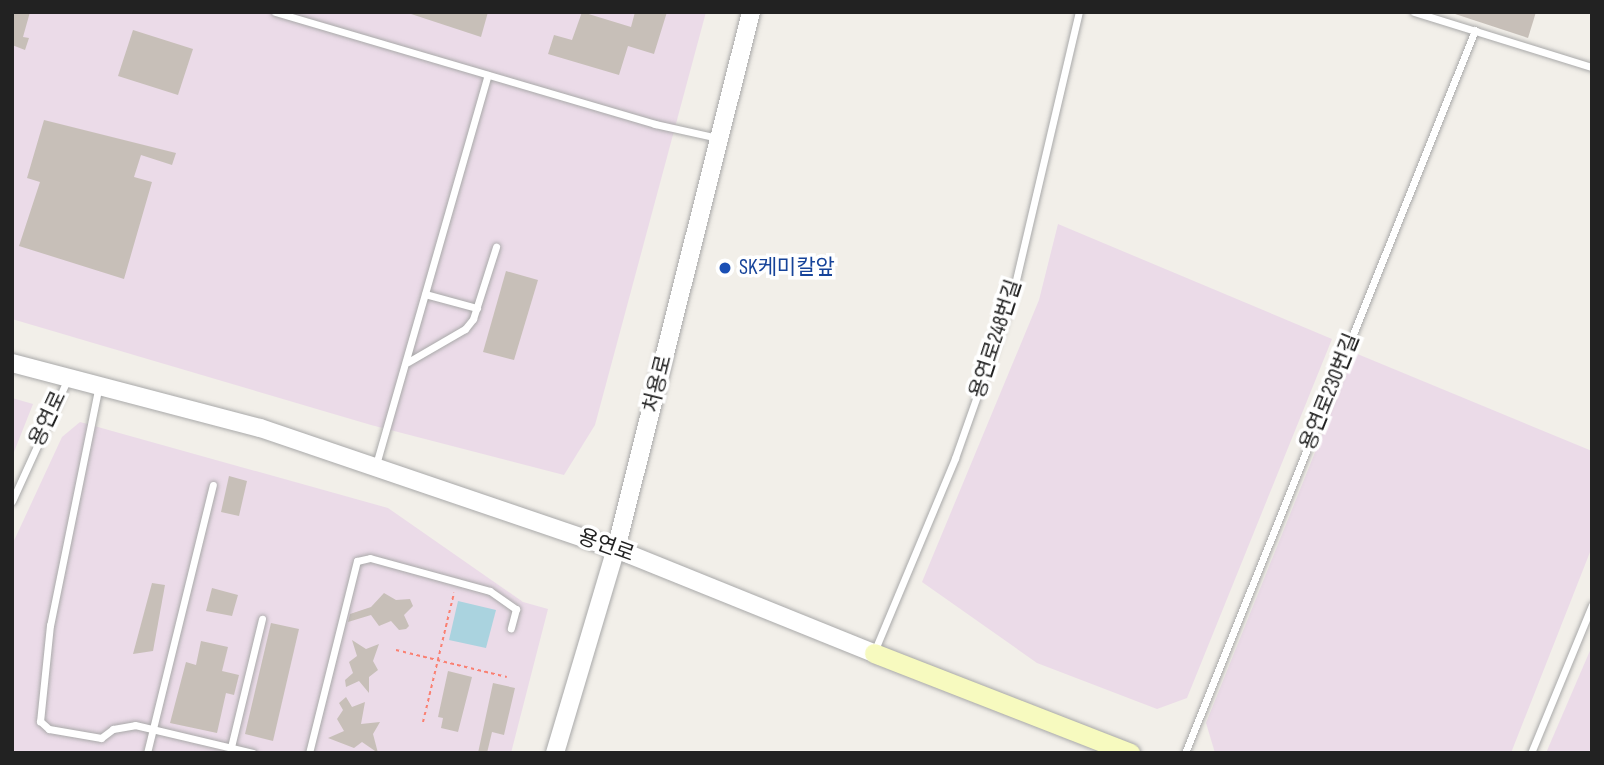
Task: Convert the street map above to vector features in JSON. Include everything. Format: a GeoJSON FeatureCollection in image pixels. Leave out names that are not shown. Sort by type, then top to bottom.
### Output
{"type":"FeatureCollection","features":[{"type":"Feature","properties":{"kind":"main road","name":"용연로"},"geometry":{"type":"LineString","coordinates":[[873,653],[1130,753]]}},
{"type":"Feature","properties":{"kind":"street","name":"처용로"},"geometry":{"type":"LineString","coordinates":[[555,753],[616,549],[751,12]]}},
{"type":"Feature","properties":{"kind":"street","name":"용연로"},"geometry":{"type":"LineString","coordinates":[[12,363],[260,428],[616,549],[873,653]]}},
{"type":"Feature","properties":{"kind":"lane"},"geometry":{"type":"LineString","coordinates":[[275,12],[488,75],[719,138]]}},
{"type":"Feature","properties":{"kind":"lane","name":"용연로248번길"},"geometry":{"type":"LineString","coordinates":[[873,653],[955,458],[1012,297],[1079,12]]}},
{"type":"Feature","properties":{"kind":"lane"},"geometry":{"type":"LineString","coordinates":[[1414,12],[1592,67]]}},
{"type":"Feature","properties":{"kind":"lane","name":"용연로230번길"},"geometry":{"type":"LineString","coordinates":[[1185,753],[1475,30]]}},
{"type":"Feature","properties":{"kind":"lane"},"geometry":{"type":"LineString","coordinates":[[375,468],[488,75]]}},
{"type":"Feature","properties":{"kind":"lane"},"geometry":{"type":"LineString","coordinates":[[405,365],[466,329],[477,308],[496,247]]}},
{"type":"Feature","properties":{"kind":"lane"},"geometry":{"type":"LineString","coordinates":[[425,294],[477,308]]}},
{"type":"Feature","properties":{"kind":"lane","name":"용연로"},"geometry":{"type":"LineString","coordinates":[[12,501],[68,377]]}},
{"type":"Feature","properties":{"kind":"lane"},"geometry":{"type":"LineString","coordinates":[[99,385],[50,625],[40,721],[49,729],[101,738],[123,726],[253,753]]}},
{"type":"Feature","properties":{"kind":"lane"},"geometry":{"type":"LineString","coordinates":[[147,753],[213,485]]}},
{"type":"Feature","properties":{"kind":"lane"},"geometry":{"type":"LineString","coordinates":[[309,753],[357,561],[370,558],[490,591],[513,604],[511,628]]}},
{"type":"Feature","properties":{"kind":"lane"},"geometry":{"type":"LineString","coordinates":[[1531,753],[1592,605]]}},
{"type":"Feature","properties":{"kind":"lane"},"geometry":{"type":"LineString","coordinates":[[230,747],[262,619]]}},
{"type":"Feature","properties":{"kind":"path"},"geometry":{"type":"LineString","coordinates":[[423,722],[457,581]]}},
{"type":"Feature","properties":{"kind":"path"},"geometry":{"type":"LineString","coordinates":[[396,650],[507,677]]}},
{"type":"Feature","properties":{"kind":"shaded area"},"geometry":{"type":"Polygon","coordinates":[[[12,12],[706,12],[595,425],[564,475],[371,425],[12,319],[12,12]]]}},
{"type":"Feature","properties":{"kind":"shaded area"},"geometry":{"type":"Polygon","coordinates":[[[1058,224],[1332,339],[1187,698],[1157,709],[1037,663],[922,582],[1039,300],[1058,224]]]}},
{"type":"Feature","properties":{"kind":"shaded area"},"geometry":{"type":"Polygon","coordinates":[[[1355,353],[1592,451],[1592,547],[1511,753],[1215,753],[1206,723],[1355,353]]]}},
{"type":"Feature","properties":{"kind":"shaded area"},"geometry":{"type":"Polygon","coordinates":[[[12,398],[33,404],[12,457],[12,398]]]}},
{"type":"Feature","properties":{"kind":"shaded area"},"geometry":{"type":"Polygon","coordinates":[[[80,422],[388,508],[523,602],[548,609],[511,753],[12,753],[12,545],[62,437],[80,422]]]}},
{"type":"Feature","properties":{"kind":"shaded area"},"geometry":{"type":"Polygon","coordinates":[[[1592,646],[1592,753],[1546,753],[1592,646]]]}},
{"type":"Feature","properties":{"kind":"water"},"geometry":{"type":"Polygon","coordinates":[[[458,601],[496,610],[486,648],[449,640],[458,601]]]}},
{"type":"Feature","properties":{"kind":"building"},"geometry":{"type":"Polygon","coordinates":[[[12,12],[30,12],[23,37],[29,38],[25,50],[12,45],[12,12]]]}},
{"type":"Feature","properties":{"kind":"building"},"geometry":{"type":"Polygon","coordinates":[[[405,12],[488,12],[481,37],[405,12]]]}},
{"type":"Feature","properties":{"kind":"building"},"geometry":{"type":"Polygon","coordinates":[[[582,12],[631,27],[635,12],[667,12],[654,54],[628,46],[619,75],[548,54],[554,35],[572,40],[582,12]]]}},
{"type":"Feature","properties":{"kind":"building"},"geometry":{"type":"Polygon","coordinates":[[[1449,12],[1536,12],[1528,38],[1449,12]]]}},
{"type":"Feature","properties":{"kind":"building"},"geometry":{"type":"Polygon","coordinates":[[[133,30],[193,49],[178,95],[118,76],[133,30]]]}},
{"type":"Feature","properties":{"kind":"building"},"geometry":{"type":"Polygon","coordinates":[[[44,120],[176,153],[172,165],[141,155],[134,177],[152,182],[124,279],[19,246],[40,182],[27,178],[44,120]]]}},
{"type":"Feature","properties":{"kind":"building"},"geometry":{"type":"Polygon","coordinates":[[[506,271],[538,280],[514,360],[483,352],[506,271]]]}},
{"type":"Feature","properties":{"kind":"building"},"geometry":{"type":"Polygon","coordinates":[[[229,476],[247,481],[239,516],[221,512],[229,476]]]}},
{"type":"Feature","properties":{"kind":"building"},"geometry":{"type":"Polygon","coordinates":[[[152,583],[165,585],[153,651],[133,654],[152,583]]]}},
{"type":"Feature","properties":{"kind":"building"},"geometry":{"type":"Polygon","coordinates":[[[212,588],[238,595],[232,616],[206,611],[212,588]]]}},
{"type":"Feature","properties":{"kind":"building"},"geometry":{"type":"Polygon","coordinates":[[[384,593],[396,600],[410,599],[413,606],[404,615],[409,626],[406,629],[399,630],[391,621],[379,626],[371,615],[348,622],[350,614],[371,607],[384,593]]]}},
{"type":"Feature","properties":{"kind":"building"},"geometry":{"type":"Polygon","coordinates":[[[271,623],[299,629],[273,741],[245,734],[271,623]]]}},
{"type":"Feature","properties":{"kind":"building"},"geometry":{"type":"Polygon","coordinates":[[[352,640],[366,649],[379,644],[373,661],[378,670],[369,677],[369,693],[359,681],[346,687],[345,680],[353,673],[349,662],[357,656],[352,640]]]}},
{"type":"Feature","properties":{"kind":"building"},"geometry":{"type":"Polygon","coordinates":[[[201,641],[228,647],[222,671],[239,675],[234,695],[226,693],[217,733],[170,723],[186,662],[196,665],[201,641]]]}},
{"type":"Feature","properties":{"kind":"building"},"geometry":{"type":"Polygon","coordinates":[[[448,671],[472,677],[458,732],[441,728],[443,718],[438,717],[448,671]]]}},
{"type":"Feature","properties":{"kind":"building"},"geometry":{"type":"Polygon","coordinates":[[[493,683],[515,688],[504,735],[492,732],[487,753],[478,753],[493,683]]]}},
{"type":"Feature","properties":{"kind":"building"},"geometry":{"type":"Polygon","coordinates":[[[346,697],[352,707],[365,702],[361,724],[380,722],[373,734],[378,753],[362,742],[354,748],[328,738],[344,731],[337,719],[343,710],[339,703],[346,697]]]}},
{"type":"Feature","properties":{"kind":"place","name":"SK케미칼앞"},"geometry":{"type":"Point","coordinates":[725,268]}}]}
